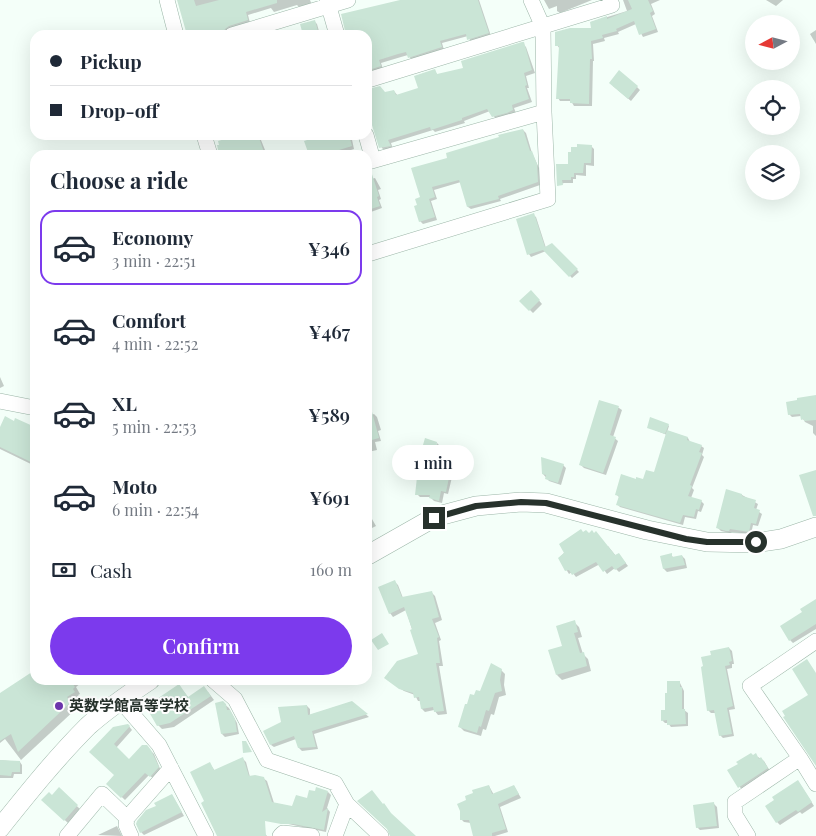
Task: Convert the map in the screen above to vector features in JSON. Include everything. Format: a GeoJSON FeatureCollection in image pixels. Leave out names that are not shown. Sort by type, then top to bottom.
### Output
{"type":"FeatureCollection","features":[{"type":"Feature","properties":{"kind":"street"},"geometry":{"type":"LineString","coordinates":[[167,0],[175,30]]}},
{"type":"Feature","properties":{"kind":"street"},"geometry":{"type":"LineString","coordinates":[[247,30],[328,3],[348,0]]}},
{"type":"Feature","properties":{"kind":"street"},"geometry":{"type":"LineString","coordinates":[[372,253],[548,199],[543,27],[530,0]]}},
{"type":"Feature","properties":{"kind":"street"},"geometry":{"type":"LineString","coordinates":[[372,79],[612,5],[610,0]]}},
{"type":"Feature","properties":{"kind":"street"},"geometry":{"type":"LineString","coordinates":[[328,3],[336,30]]}},
{"type":"Feature","properties":{"kind":"street"},"geometry":{"type":"LineString","coordinates":[[372,160],[544,112]]}},
{"type":"Feature","properties":{"kind":"street"},"geometry":{"type":"LineString","coordinates":[[0,401],[30,407]]}},
{"type":"Feature","properties":{"kind":"street"},"geometry":{"type":"LineString","coordinates":[[372,553],[434,518],[476,506],[521,502],[546,503],[647,530],[707,542],[756,542],[781,539],[816,527]]}},
{"type":"Feature","properties":{"kind":"street"},"geometry":{"type":"LineString","coordinates":[[816,641],[750,686],[816,784]]}},
{"type":"Feature","properties":{"kind":"street"},"geometry":{"type":"LineString","coordinates":[[0,828],[51,766],[89,726],[120,700],[142,685]]}},
{"type":"Feature","properties":{"kind":"street"},"geometry":{"type":"LineString","coordinates":[[218,685],[235,700],[267,760],[335,783],[347,804],[381,836]]}},
{"type":"Feature","properties":{"kind":"street"},"geometry":{"type":"LineString","coordinates":[[120,700],[159,744],[206,836]]}},
{"type":"Feature","properties":{"kind":"street"},"geometry":{"type":"LineString","coordinates":[[748,836],[735,815],[735,802],[800,758]]}},
{"type":"Feature","properties":{"kind":"street"},"geometry":{"type":"LineString","coordinates":[[131,836],[126,825],[127,818],[171,768]]}},
{"type":"Feature","properties":{"kind":"street"},"geometry":{"type":"LineString","coordinates":[[66,836],[102,794],[127,818]]}},
{"type":"Feature","properties":{"kind":"street"},"geometry":{"type":"LineString","coordinates":[[335,836],[347,804]]}},
{"type":"Feature","properties":{"kind":"street"},"geometry":{"type":"LineString","coordinates":[[280,836],[283,833],[312,836]]}},
{"type":"Feature","properties":{"kind":"building"},"geometry":{"type":"Polygon","coordinates":[[[177,0],[194,0],[196,6],[219,0],[277,0],[277,3],[246,12],[248,20],[229,26],[225,30],[186,30],[177,0]]]}},
{"type":"Feature","properties":{"kind":"building"},"geometry":{"type":"Polygon","coordinates":[[[400,0],[478,0],[489,33],[467,40],[466,34],[440,41],[442,47],[408,58],[406,52],[398,54],[379,60],[381,66],[372,69],[372,30],[345,30],[341,14],[400,0]]]}},
{"type":"Feature","properties":{"kind":"building"},"geometry":{"type":"Polygon","coordinates":[[[628,0],[648,0],[653,11],[650,13],[656,29],[639,35],[634,21],[616,29],[617,31],[602,35],[603,38],[591,41],[592,59],[590,59],[589,104],[570,103],[570,99],[556,99],[559,46],[555,46],[555,32],[570,28],[591,28],[590,22],[607,16],[607,19],[632,9],[628,0]]]}},
{"type":"Feature","properties":{"kind":"building"},"geometry":{"type":"Polygon","coordinates":[[[315,20],[318,30],[302,30],[300,24],[315,20]]]}},
{"type":"Feature","properties":{"kind":"building"},"geometry":{"type":"Polygon","coordinates":[[[524,42],[532,70],[524,73],[529,99],[512,105],[513,110],[507,113],[492,117],[487,109],[462,118],[462,120],[431,130],[430,127],[388,140],[391,146],[379,148],[372,125],[372,88],[380,86],[385,92],[394,90],[396,95],[418,88],[414,76],[435,69],[437,74],[463,68],[461,61],[524,42]]]}},
{"type":"Feature","properties":{"kind":"building"},"geometry":{"type":"Polygon","coordinates":[[[619,70],[638,86],[628,99],[609,83],[619,70]]]}},
{"type":"Feature","properties":{"kind":"building"},"geometry":{"type":"Polygon","coordinates":[[[523,129],[530,151],[532,151],[537,164],[538,182],[498,196],[499,199],[467,207],[459,180],[432,187],[435,197],[429,199],[435,217],[419,222],[414,206],[417,205],[415,199],[420,197],[411,168],[447,158],[446,153],[499,137],[498,135],[523,129]]]}},
{"type":"Feature","properties":{"kind":"building"},"geometry":{"type":"Polygon","coordinates":[[[260,140],[263,150],[218,150],[218,141],[260,140]]]}},
{"type":"Feature","properties":{"kind":"building"},"geometry":{"type":"Polygon","coordinates":[[[350,140],[352,146],[339,150],[307,150],[304,141],[350,140]]]}},
{"type":"Feature","properties":{"kind":"building"},"geometry":{"type":"Polygon","coordinates":[[[577,144],[592,145],[591,163],[584,163],[583,173],[574,173],[574,177],[571,177],[571,180],[562,180],[563,185],[557,186],[556,164],[568,164],[568,152],[571,152],[571,147],[577,147],[577,144]]]}},
{"type":"Feature","properties":{"kind":"building"},"geometry":{"type":"Polygon","coordinates":[[[372,174],[379,196],[377,197],[380,206],[372,209],[372,174]]]}},
{"type":"Feature","properties":{"kind":"building"},"geometry":{"type":"Polygon","coordinates":[[[534,213],[545,247],[552,243],[578,269],[569,277],[543,250],[527,255],[516,219],[534,213]]]}},
{"type":"Feature","properties":{"kind":"building"},"geometry":{"type":"Polygon","coordinates":[[[531,290],[540,300],[529,311],[519,301],[531,290]]]}},
{"type":"Feature","properties":{"kind":"building"},"geometry":{"type":"Polygon","coordinates":[[[816,395],[816,420],[801,420],[800,414],[788,415],[786,402],[816,395]]]}},
{"type":"Feature","properties":{"kind":"building"},"geometry":{"type":"Polygon","coordinates":[[[599,400],[619,406],[610,435],[616,437],[603,473],[579,465],[599,400]]]}},
{"type":"Feature","properties":{"kind":"building"},"geometry":{"type":"Polygon","coordinates":[[[372,412],[379,438],[372,440],[372,412]]]}},
{"type":"Feature","properties":{"kind":"building"},"geometry":{"type":"Polygon","coordinates":[[[5,416],[14,421],[15,418],[30,425],[30,462],[0,447],[0,427],[5,416]]]}},
{"type":"Feature","properties":{"kind":"building"},"geometry":{"type":"Polygon","coordinates":[[[650,417],[669,424],[665,434],[647,428],[650,417]]]}},
{"type":"Feature","properties":{"kind":"building"},"geometry":{"type":"Polygon","coordinates":[[[667,430],[688,437],[687,440],[702,445],[699,452],[702,453],[690,485],[692,486],[688,496],[702,500],[699,510],[696,509],[694,517],[683,515],[680,523],[616,505],[619,496],[615,495],[621,474],[636,479],[636,477],[643,479],[646,470],[654,472],[667,430]]]}},
{"type":"Feature","properties":{"kind":"building"},"geometry":{"type":"Polygon","coordinates":[[[425,438],[437,442],[433,469],[450,473],[446,492],[441,491],[439,501],[429,498],[430,495],[415,495],[419,459],[425,438]]]}},
{"type":"Feature","properties":{"kind":"building"},"geometry":{"type":"Polygon","coordinates":[[[541,457],[564,464],[558,483],[545,479],[546,475],[542,474],[541,457]]]}},
{"type":"Feature","properties":{"kind":"building"},"geometry":{"type":"Polygon","coordinates":[[[816,470],[816,516],[813,516],[799,475],[816,470]]]}},
{"type":"Feature","properties":{"kind":"building"},"geometry":{"type":"Polygon","coordinates":[[[726,489],[756,500],[754,508],[760,510],[756,524],[751,523],[749,532],[730,529],[726,531],[716,528],[726,489]]]}},
{"type":"Feature","properties":{"kind":"building"},"geometry":{"type":"Polygon","coordinates":[[[581,529],[583,532],[586,530],[589,533],[592,530],[594,533],[596,531],[615,555],[619,553],[626,563],[615,570],[612,566],[603,572],[596,562],[572,575],[569,570],[565,571],[558,558],[564,553],[559,544],[581,529]]]}},
{"type":"Feature","properties":{"kind":"building"},"geometry":{"type":"Polygon","coordinates":[[[672,553],[672,557],[682,555],[685,565],[663,569],[660,556],[672,553]]]}},
{"type":"Feature","properties":{"kind":"building"},"geometry":{"type":"Polygon","coordinates":[[[395,580],[402,597],[432,591],[439,617],[432,619],[439,637],[437,638],[440,663],[436,663],[444,711],[434,712],[433,707],[421,709],[419,697],[414,698],[413,693],[399,689],[384,678],[397,661],[418,654],[404,607],[389,614],[378,587],[395,580]]]}},
{"type":"Feature","properties":{"kind":"building"},"geometry":{"type":"Polygon","coordinates":[[[816,599],[816,624],[789,641],[780,626],[802,612],[800,609],[816,599]]]}},
{"type":"Feature","properties":{"kind":"building"},"geometry":{"type":"Polygon","coordinates":[[[575,620],[578,632],[574,633],[580,653],[584,652],[587,666],[556,675],[548,650],[562,646],[556,626],[575,620]]]}},
{"type":"Feature","properties":{"kind":"building"},"geometry":{"type":"Polygon","coordinates":[[[382,633],[389,644],[378,650],[372,639],[382,633]]]}},
{"type":"Feature","properties":{"kind":"building"},"geometry":{"type":"Polygon","coordinates":[[[729,647],[732,661],[729,662],[730,665],[725,666],[733,706],[727,708],[732,734],[719,736],[714,710],[707,711],[701,657],[711,655],[710,651],[729,647]]]}},
{"type":"Feature","properties":{"kind":"building"},"geometry":{"type":"Polygon","coordinates":[[[807,659],[816,673],[816,766],[783,717],[785,716],[782,711],[808,695],[792,669],[807,659]]]}},
{"type":"Feature","properties":{"kind":"building"},"geometry":{"type":"Polygon","coordinates":[[[491,663],[502,669],[500,680],[502,691],[495,693],[489,711],[486,710],[481,727],[479,726],[477,733],[458,727],[470,694],[474,695],[476,690],[480,691],[491,663]]]}},
{"type":"Feature","properties":{"kind":"building"},"geometry":{"type":"Polygon","coordinates":[[[30,673],[30,685],[74,685],[75,687],[73,689],[75,692],[67,697],[71,702],[18,752],[11,734],[0,741],[0,693],[30,673]]]}},
{"type":"Feature","properties":{"kind":"building"},"geometry":{"type":"Polygon","coordinates":[[[667,681],[680,681],[680,687],[682,687],[682,709],[685,709],[686,724],[667,725],[667,720],[661,721],[661,710],[665,710],[667,681]]]}},
{"type":"Feature","properties":{"kind":"building"},"geometry":{"type":"Polygon","coordinates":[[[178,685],[180,685],[188,697],[204,686],[211,696],[170,723],[157,726],[149,712],[152,710],[148,705],[178,685]]]}},
{"type":"Feature","properties":{"kind":"building"},"geometry":{"type":"Polygon","coordinates":[[[223,701],[226,704],[227,710],[230,710],[235,719],[237,732],[221,734],[215,703],[223,701]]]}},
{"type":"Feature","properties":{"kind":"building"},"geometry":{"type":"Polygon","coordinates":[[[352,701],[368,714],[312,731],[316,747],[298,748],[294,736],[270,745],[263,731],[281,722],[278,707],[307,705],[308,715],[352,701]]]}},
{"type":"Feature","properties":{"kind":"building"},"geometry":{"type":"Polygon","coordinates":[[[128,724],[130,726],[114,744],[129,759],[142,745],[147,745],[159,767],[150,777],[145,773],[121,798],[106,784],[114,775],[89,752],[113,727],[128,724]]]}},
{"type":"Feature","properties":{"kind":"building"},"geometry":{"type":"Polygon","coordinates":[[[242,741],[246,741],[252,752],[243,753],[242,741]]]}},
{"type":"Feature","properties":{"kind":"building"},"geometry":{"type":"Polygon","coordinates":[[[751,753],[753,755],[756,753],[759,759],[761,757],[768,768],[738,788],[727,770],[751,753]]]}},
{"type":"Feature","properties":{"kind":"building"},"geometry":{"type":"Polygon","coordinates":[[[243,757],[249,776],[264,777],[272,802],[292,806],[296,795],[307,798],[309,790],[315,791],[316,787],[328,791],[322,812],[328,808],[324,830],[265,821],[266,836],[217,836],[201,803],[204,801],[190,772],[210,762],[214,770],[243,757]]]}},
{"type":"Feature","properties":{"kind":"building"},"geometry":{"type":"Polygon","coordinates":[[[0,760],[20,761],[20,772],[12,772],[11,776],[0,775],[0,760]]]}},
{"type":"Feature","properties":{"kind":"building"},"geometry":{"type":"Polygon","coordinates":[[[798,780],[812,802],[798,812],[796,810],[776,823],[765,806],[774,800],[772,797],[798,780]]]}},
{"type":"Feature","properties":{"kind":"building"},"geometry":{"type":"Polygon","coordinates":[[[489,785],[492,794],[514,785],[519,794],[498,804],[506,829],[492,833],[492,836],[473,836],[469,820],[460,820],[460,811],[457,804],[466,800],[465,796],[473,793],[472,790],[489,785]]]}},
{"type":"Feature","properties":{"kind":"building"},"geometry":{"type":"Polygon","coordinates":[[[59,787],[78,805],[64,821],[41,800],[49,792],[52,795],[59,787]]]}},
{"type":"Feature","properties":{"kind":"building"},"geometry":{"type":"Polygon","coordinates":[[[372,790],[391,813],[416,836],[390,836],[387,829],[357,801],[372,790]]]}},
{"type":"Feature","properties":{"kind":"building"},"geometry":{"type":"Polygon","coordinates":[[[172,794],[182,812],[140,833],[136,824],[146,810],[156,806],[154,803],[172,794]]]}},
{"type":"Feature","properties":{"kind":"building"},"geometry":{"type":"Polygon","coordinates":[[[714,802],[717,826],[696,828],[693,805],[714,802]]]}},
{"type":"Feature","properties":{"kind":"place","name":"英数学館高等学校"},"geometry":{"type":"Point","coordinates":[59,706]}},
{"type":"Feature","properties":{"kind":"route"},"geometry":{"type":"LineString","coordinates":[[434,518],[476,506],[521,502],[546,503],[686,539],[707,542],[756,542]]}}]}
